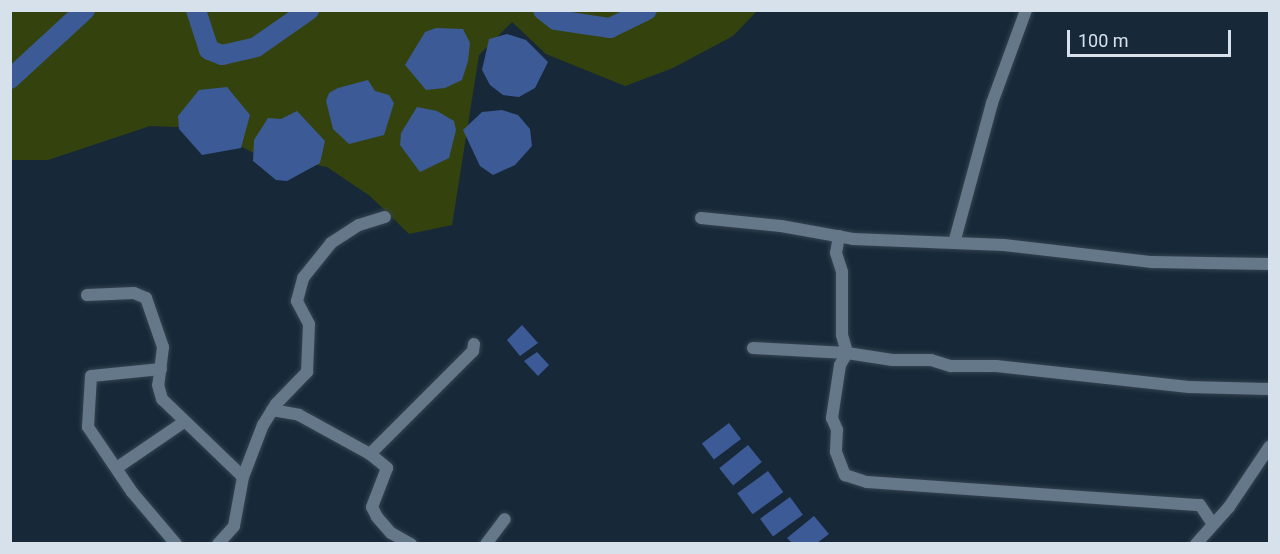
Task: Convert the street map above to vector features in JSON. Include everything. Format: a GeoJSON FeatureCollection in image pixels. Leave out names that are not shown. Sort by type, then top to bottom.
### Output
{"type":"FeatureCollection","features":[{"type":"Feature","properties":{"kind":"street"},"geometry":{"type":"LineString","coordinates":[[954,243],[992,103],[1026,10]]}},
{"type":"Feature","properties":{"kind":"street"},"geometry":{"type":"LineString","coordinates":[[218,543],[234,526],[243,477],[272,410],[307,372],[309,324],[297,301],[303,278],[331,243],[359,225],[385,217]]}},
{"type":"Feature","properties":{"kind":"street"},"geometry":{"type":"LineString","coordinates":[[701,218],[839,236],[1004,244],[1152,262],[1269,264]]}},
{"type":"Feature","properties":{"kind":"street"},"geometry":{"type":"LineString","coordinates":[[839,236],[836,253],[842,272],[842,335],[847,353],[840,365],[832,418],[837,430],[836,452],[845,475],[867,482],[1200,505],[1212,523]]}},
{"type":"Feature","properties":{"kind":"street"},"geometry":{"type":"LineString","coordinates":[[87,295],[134,293],[146,298],[163,346],[158,385],[162,399],[243,477]]}},
{"type":"Feature","properties":{"kind":"street"},"geometry":{"type":"LineString","coordinates":[[370,454],[473,351],[474,344]]}},
{"type":"Feature","properties":{"kind":"street"},"geometry":{"type":"LineString","coordinates":[[753,348],[847,353],[892,360],[931,360],[951,366],[1005,367],[1189,387],[1269,389]]}},
{"type":"Feature","properties":{"kind":"street"},"geometry":{"type":"LineString","coordinates":[[161,369],[91,376],[88,428],[118,467],[132,492],[176,543]]}},
{"type":"Feature","properties":{"kind":"street"},"geometry":{"type":"LineString","coordinates":[[272,410],[299,415],[370,454],[387,468],[372,507],[377,517],[391,533],[411,543]]}},
{"type":"Feature","properties":{"kind":"street"},"geometry":{"type":"LineString","coordinates":[[118,467],[184,422]]}},
{"type":"Feature","properties":{"kind":"street"},"geometry":{"type":"LineString","coordinates":[[1196,543],[1229,507],[1269,446]]}},
{"type":"Feature","properties":{"kind":"street"},"geometry":{"type":"LineString","coordinates":[[486,543],[505,519]]}},
{"type":"Feature","properties":{"kind":"green space"},"geometry":{"type":"Polygon","coordinates":[[[11,11],[757,11],[733,36],[673,68],[625,86],[546,54],[512,22],[479,55],[452,225],[409,234],[370,196],[327,167],[252,152],[204,128],[150,126],[48,160],[11,160],[11,11]]]}},
{"type":"Feature","properties":{"kind":"water"},"geometry":{"type":"Polygon","coordinates":[[[436,28],[463,29],[470,43],[468,61],[462,80],[445,88],[426,90],[405,65],[425,32],[436,28]]]}},
{"type":"Feature","properties":{"kind":"water"},"geometry":{"type":"Polygon","coordinates":[[[507,34],[526,40],[548,62],[535,88],[519,97],[503,95],[490,85],[482,70],[489,39],[507,34]]]}},
{"type":"Feature","properties":{"kind":"water"},"geometry":{"type":"Polygon","coordinates":[[[368,80],[375,91],[389,95],[394,103],[384,135],[349,144],[333,129],[326,101],[329,93],[338,88],[368,80]]]}},
{"type":"Feature","properties":{"kind":"water"},"geometry":{"type":"Polygon","coordinates":[[[227,87],[250,115],[241,148],[202,155],[179,129],[178,116],[199,90],[227,87]]]}},
{"type":"Feature","properties":{"kind":"water"},"geometry":{"type":"Polygon","coordinates":[[[417,107],[437,111],[454,121],[456,130],[449,158],[420,172],[400,145],[401,133],[417,107]]]}},
{"type":"Feature","properties":{"kind":"water"},"geometry":{"type":"Polygon","coordinates":[[[502,110],[518,115],[530,129],[532,146],[515,165],[493,175],[480,166],[463,130],[482,112],[502,110]]]}},
{"type":"Feature","properties":{"kind":"water"},"geometry":{"type":"Polygon","coordinates":[[[297,111],[325,141],[320,163],[287,181],[276,180],[253,161],[254,140],[268,118],[281,119],[297,111]]]}},
{"type":"Feature","properties":{"kind":"water"},"geometry":{"type":"Polygon","coordinates":[[[522,325],[538,343],[520,356],[507,340],[522,325]]]}},
{"type":"Feature","properties":{"kind":"water"},"geometry":{"type":"Polygon","coordinates":[[[537,352],[549,365],[538,376],[524,361],[537,352]]]}},
{"type":"Feature","properties":{"kind":"water"},"geometry":{"type":"Polygon","coordinates":[[[729,423],[741,439],[714,459],[702,443],[729,423]]]}},
{"type":"Feature","properties":{"kind":"water"},"geometry":{"type":"Polygon","coordinates":[[[748,445],[762,462],[733,485],[719,468],[748,445]]]}},
{"type":"Feature","properties":{"kind":"water"},"geometry":{"type":"Polygon","coordinates":[[[768,471],[783,492],[753,514],[737,493],[768,471]]]}},
{"type":"Feature","properties":{"kind":"water"},"geometry":{"type":"Polygon","coordinates":[[[790,497],[803,515],[773,537],[760,519],[790,497]]]}},
{"type":"Feature","properties":{"kind":"water"},"geometry":{"type":"Polygon","coordinates":[[[814,516],[829,534],[817,543],[792,543],[787,538],[814,516]]]}},
{"type":"Feature","properties":{"kind":"waterway"},"geometry":{"type":"LineString","coordinates":[[10,79],[85,10]]}},
{"type":"Feature","properties":{"kind":"waterway"},"geometry":{"type":"LineString","coordinates":[[196,10],[209,50],[222,55],[256,47],[309,10]]}},
{"type":"Feature","properties":{"kind":"waterway"},"geometry":{"type":"LineString","coordinates":[[543,10],[556,20],[610,28],[647,10]]}}]}
